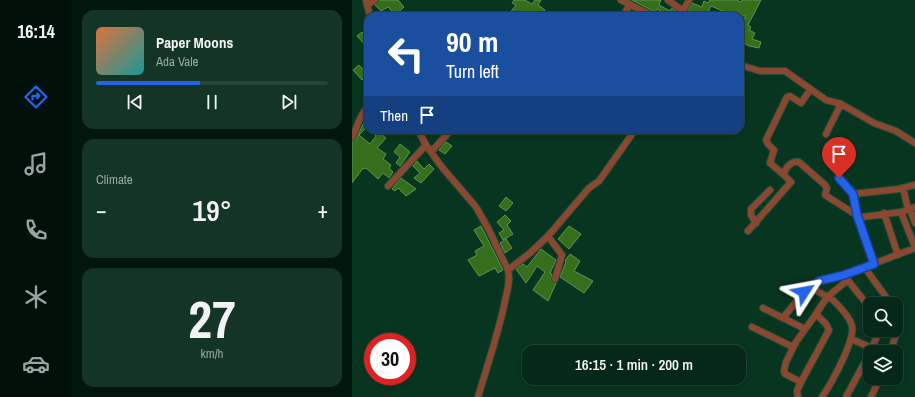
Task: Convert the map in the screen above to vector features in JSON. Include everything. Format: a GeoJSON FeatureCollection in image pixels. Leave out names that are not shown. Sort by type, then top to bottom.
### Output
{"type":"FeatureCollection","features":[{"type":"Feature","properties":{"kind":"street"},"geometry":{"type":"LineString","coordinates":[[369,12],[367,2],[375,0]]}},
{"type":"Feature","properties":{"kind":"street"},"geometry":{"type":"LineString","coordinates":[[621,0],[645,12]]}},
{"type":"Feature","properties":{"kind":"street"},"geometry":{"type":"LineString","coordinates":[[668,0],[680,12]]}},
{"type":"Feature","properties":{"kind":"street"},"geometry":{"type":"LineString","coordinates":[[683,12],[689,0]]}},
{"type":"Feature","properties":{"kind":"street"},"geometry":{"type":"LineString","coordinates":[[625,12],[630,4]]}},
{"type":"Feature","properties":{"kind":"street"},"geometry":{"type":"LineString","coordinates":[[744,66],[760,71],[785,71],[826,100],[841,104],[874,123],[896,132],[915,143]]}},
{"type":"Feature","properties":{"kind":"street"},"geometry":{"type":"LineString","coordinates":[[748,231],[780,192],[790,183],[784,175],[770,163],[774,150],[766,140],[787,97],[790,96],[801,103],[810,90]]}},
{"type":"Feature","properties":{"kind":"street"},"geometry":{"type":"LineString","coordinates":[[826,134],[841,104]]}},
{"type":"Feature","properties":{"kind":"street"},"geometry":{"type":"LineString","coordinates":[[352,137],[360,117],[364,112]]}},
{"type":"Feature","properties":{"kind":"street"},"geometry":{"type":"LineString","coordinates":[[420,134],[431,152],[476,207],[488,228],[510,277],[494,346],[478,396]]}},
{"type":"Feature","properties":{"kind":"street"},"geometry":{"type":"LineString","coordinates":[[431,152],[448,134]]}},
{"type":"Feature","properties":{"kind":"street"},"geometry":{"type":"LineString","coordinates":[[508,270],[548,236],[589,188],[598,181],[632,134]]}},
{"type":"Feature","properties":{"kind":"street"},"geometry":{"type":"LineString","coordinates":[[388,186],[426,145]]}},
{"type":"Feature","properties":{"kind":"street"},"geometry":{"type":"LineString","coordinates":[[784,175],[792,162],[799,162],[825,185],[825,195],[857,215],[862,216],[901,212],[911,208]]}},
{"type":"Feature","properties":{"kind":"street"},"geometry":{"type":"LineString","coordinates":[[839,178],[853,194],[857,215],[874,264]]}},
{"type":"Feature","properties":{"kind":"street"},"geometry":{"type":"LineString","coordinates":[[853,194],[904,188],[915,185]]}},
{"type":"Feature","properties":{"kind":"street"},"geometry":{"type":"LineString","coordinates":[[904,188],[915,223]]}},
{"type":"Feature","properties":{"kind":"street"},"geometry":{"type":"LineString","coordinates":[[756,223],[750,215],[751,209],[770,190]]}},
{"type":"Feature","properties":{"kind":"street"},"geometry":{"type":"LineString","coordinates":[[801,382],[785,374],[784,371],[793,347],[827,297],[846,278],[874,264],[915,248],[901,212]]}},
{"type":"Feature","properties":{"kind":"street"},"geometry":{"type":"LineString","coordinates":[[884,213],[898,254]]}},
{"type":"Feature","properties":{"kind":"street"},"geometry":{"type":"LineString","coordinates":[[548,236],[562,255],[555,280]]}},
{"type":"Feature","properties":{"kind":"street"},"geometry":{"type":"LineString","coordinates":[[865,268],[886,297]]}},
{"type":"Feature","properties":{"kind":"street"},"geometry":{"type":"LineString","coordinates":[[783,318],[810,286],[819,281],[846,278]]}},
{"type":"Feature","properties":{"kind":"street"},"geometry":{"type":"LineString","coordinates":[[846,278],[863,299]]}},
{"type":"Feature","properties":{"kind":"street"},"geometry":{"type":"LineString","coordinates":[[810,286],[835,302],[851,322],[853,328],[848,347],[822,397]]}},
{"type":"Feature","properties":{"kind":"street"},"geometry":{"type":"LineString","coordinates":[[763,308],[804,329]]}},
{"type":"Feature","properties":{"kind":"street"},"geometry":{"type":"LineString","coordinates":[[798,397],[797,391],[801,382],[828,330],[826,324],[816,314]]}},
{"type":"Feature","properties":{"kind":"street"},"geometry":{"type":"LineString","coordinates":[[752,327],[793,347]]}},
{"type":"Feature","properties":{"kind":"street"},"geometry":{"type":"LineString","coordinates":[[851,339],[865,345]]}},
{"type":"Feature","properties":{"kind":"street"},"geometry":{"type":"LineString","coordinates":[[846,397],[863,365]]}},
{"type":"Feature","properties":{"kind":"street"},"geometry":{"type":"LineString","coordinates":[[871,397],[877,385]]}},
{"type":"Feature","properties":{"kind":"building"},"geometry":{"type":"Polygon","coordinates":[[[379,0],[398,0],[404,7],[398,12],[392,12],[388,7],[381,11],[375,5],[379,0]]]}},
{"type":"Feature","properties":{"kind":"building"},"geometry":{"type":"Polygon","coordinates":[[[514,0],[525,0],[532,4],[535,0],[541,0],[538,5],[545,10],[544,12],[511,12],[516,5],[512,3],[514,0]]]}},
{"type":"Feature","properties":{"kind":"building"},"geometry":{"type":"Polygon","coordinates":[[[632,0],[661,0],[659,5],[670,11],[672,8],[677,12],[662,12],[657,9],[655,12],[632,0]]]}},
{"type":"Feature","properties":{"kind":"building"},"geometry":{"type":"Polygon","coordinates":[[[710,0],[736,0],[741,2],[742,0],[761,0],[748,25],[751,27],[749,30],[755,33],[752,39],[761,42],[759,48],[744,43],[744,19],[746,16],[744,16],[744,12],[725,12],[711,6],[708,12],[687,12],[692,3],[702,7],[704,1],[708,3],[710,0]]]}},
{"type":"Feature","properties":{"kind":"building"},"geometry":{"type":"Polygon","coordinates":[[[362,32],[364,34],[364,44],[357,36],[362,32]]]}},
{"type":"Feature","properties":{"kind":"building"},"geometry":{"type":"Polygon","coordinates":[[[359,65],[364,70],[364,79],[362,80],[353,70],[359,65]]]}},
{"type":"Feature","properties":{"kind":"building"},"geometry":{"type":"Polygon","coordinates":[[[364,122],[364,130],[359,135],[370,144],[376,136],[374,134],[380,134],[386,138],[377,148],[386,154],[383,159],[391,165],[389,168],[393,172],[389,178],[383,173],[378,179],[366,168],[363,168],[352,183],[352,141],[356,139],[364,122]]]}},
{"type":"Feature","properties":{"kind":"building"},"geometry":{"type":"Polygon","coordinates":[[[446,142],[452,146],[445,154],[439,150],[446,142]]]}},
{"type":"Feature","properties":{"kind":"building"},"geometry":{"type":"Polygon","coordinates":[[[400,144],[410,152],[400,166],[396,163],[400,157],[394,152],[400,144]]]}},
{"type":"Feature","properties":{"kind":"building"},"geometry":{"type":"Polygon","coordinates":[[[417,161],[424,169],[429,164],[434,169],[421,183],[414,178],[420,173],[413,166],[417,161]]]}},
{"type":"Feature","properties":{"kind":"building"},"geometry":{"type":"Polygon","coordinates":[[[401,178],[416,189],[406,196],[398,188],[395,191],[392,189],[401,178]]]}},
{"type":"Feature","properties":{"kind":"building"},"geometry":{"type":"Polygon","coordinates":[[[506,197],[513,203],[506,211],[499,206],[506,197]]]}},
{"type":"Feature","properties":{"kind":"building"},"geometry":{"type":"Polygon","coordinates":[[[505,215],[511,221],[507,225],[513,234],[503,240],[499,233],[504,230],[497,222],[505,215]]]}},
{"type":"Feature","properties":{"kind":"building"},"geometry":{"type":"Polygon","coordinates":[[[481,226],[503,270],[498,273],[495,268],[479,276],[468,260],[477,255],[475,251],[484,246],[474,230],[481,226]]]}},
{"type":"Feature","properties":{"kind":"building"},"geometry":{"type":"Polygon","coordinates":[[[569,226],[581,234],[569,249],[558,239],[569,226]]]}},
{"type":"Feature","properties":{"kind":"building"},"geometry":{"type":"Polygon","coordinates":[[[506,239],[512,248],[505,253],[500,243],[506,239]]]}},
{"type":"Feature","properties":{"kind":"building"},"geometry":{"type":"Polygon","coordinates":[[[541,249],[556,260],[550,273],[552,274],[551,280],[556,283],[548,301],[533,290],[545,272],[537,266],[526,283],[516,269],[523,264],[527,267],[541,249]]]}},
{"type":"Feature","properties":{"kind":"building"},"geometry":{"type":"Polygon","coordinates":[[[570,254],[580,261],[574,271],[593,281],[584,293],[560,277],[566,262],[565,261],[570,254]]]}},
{"type":"Feature","properties":{"kind":"route"},"geometry":{"type":"LineString","coordinates":[[804,292],[810,286],[819,281],[844,275],[874,264],[857,215],[853,194],[839,178]]}}]}
